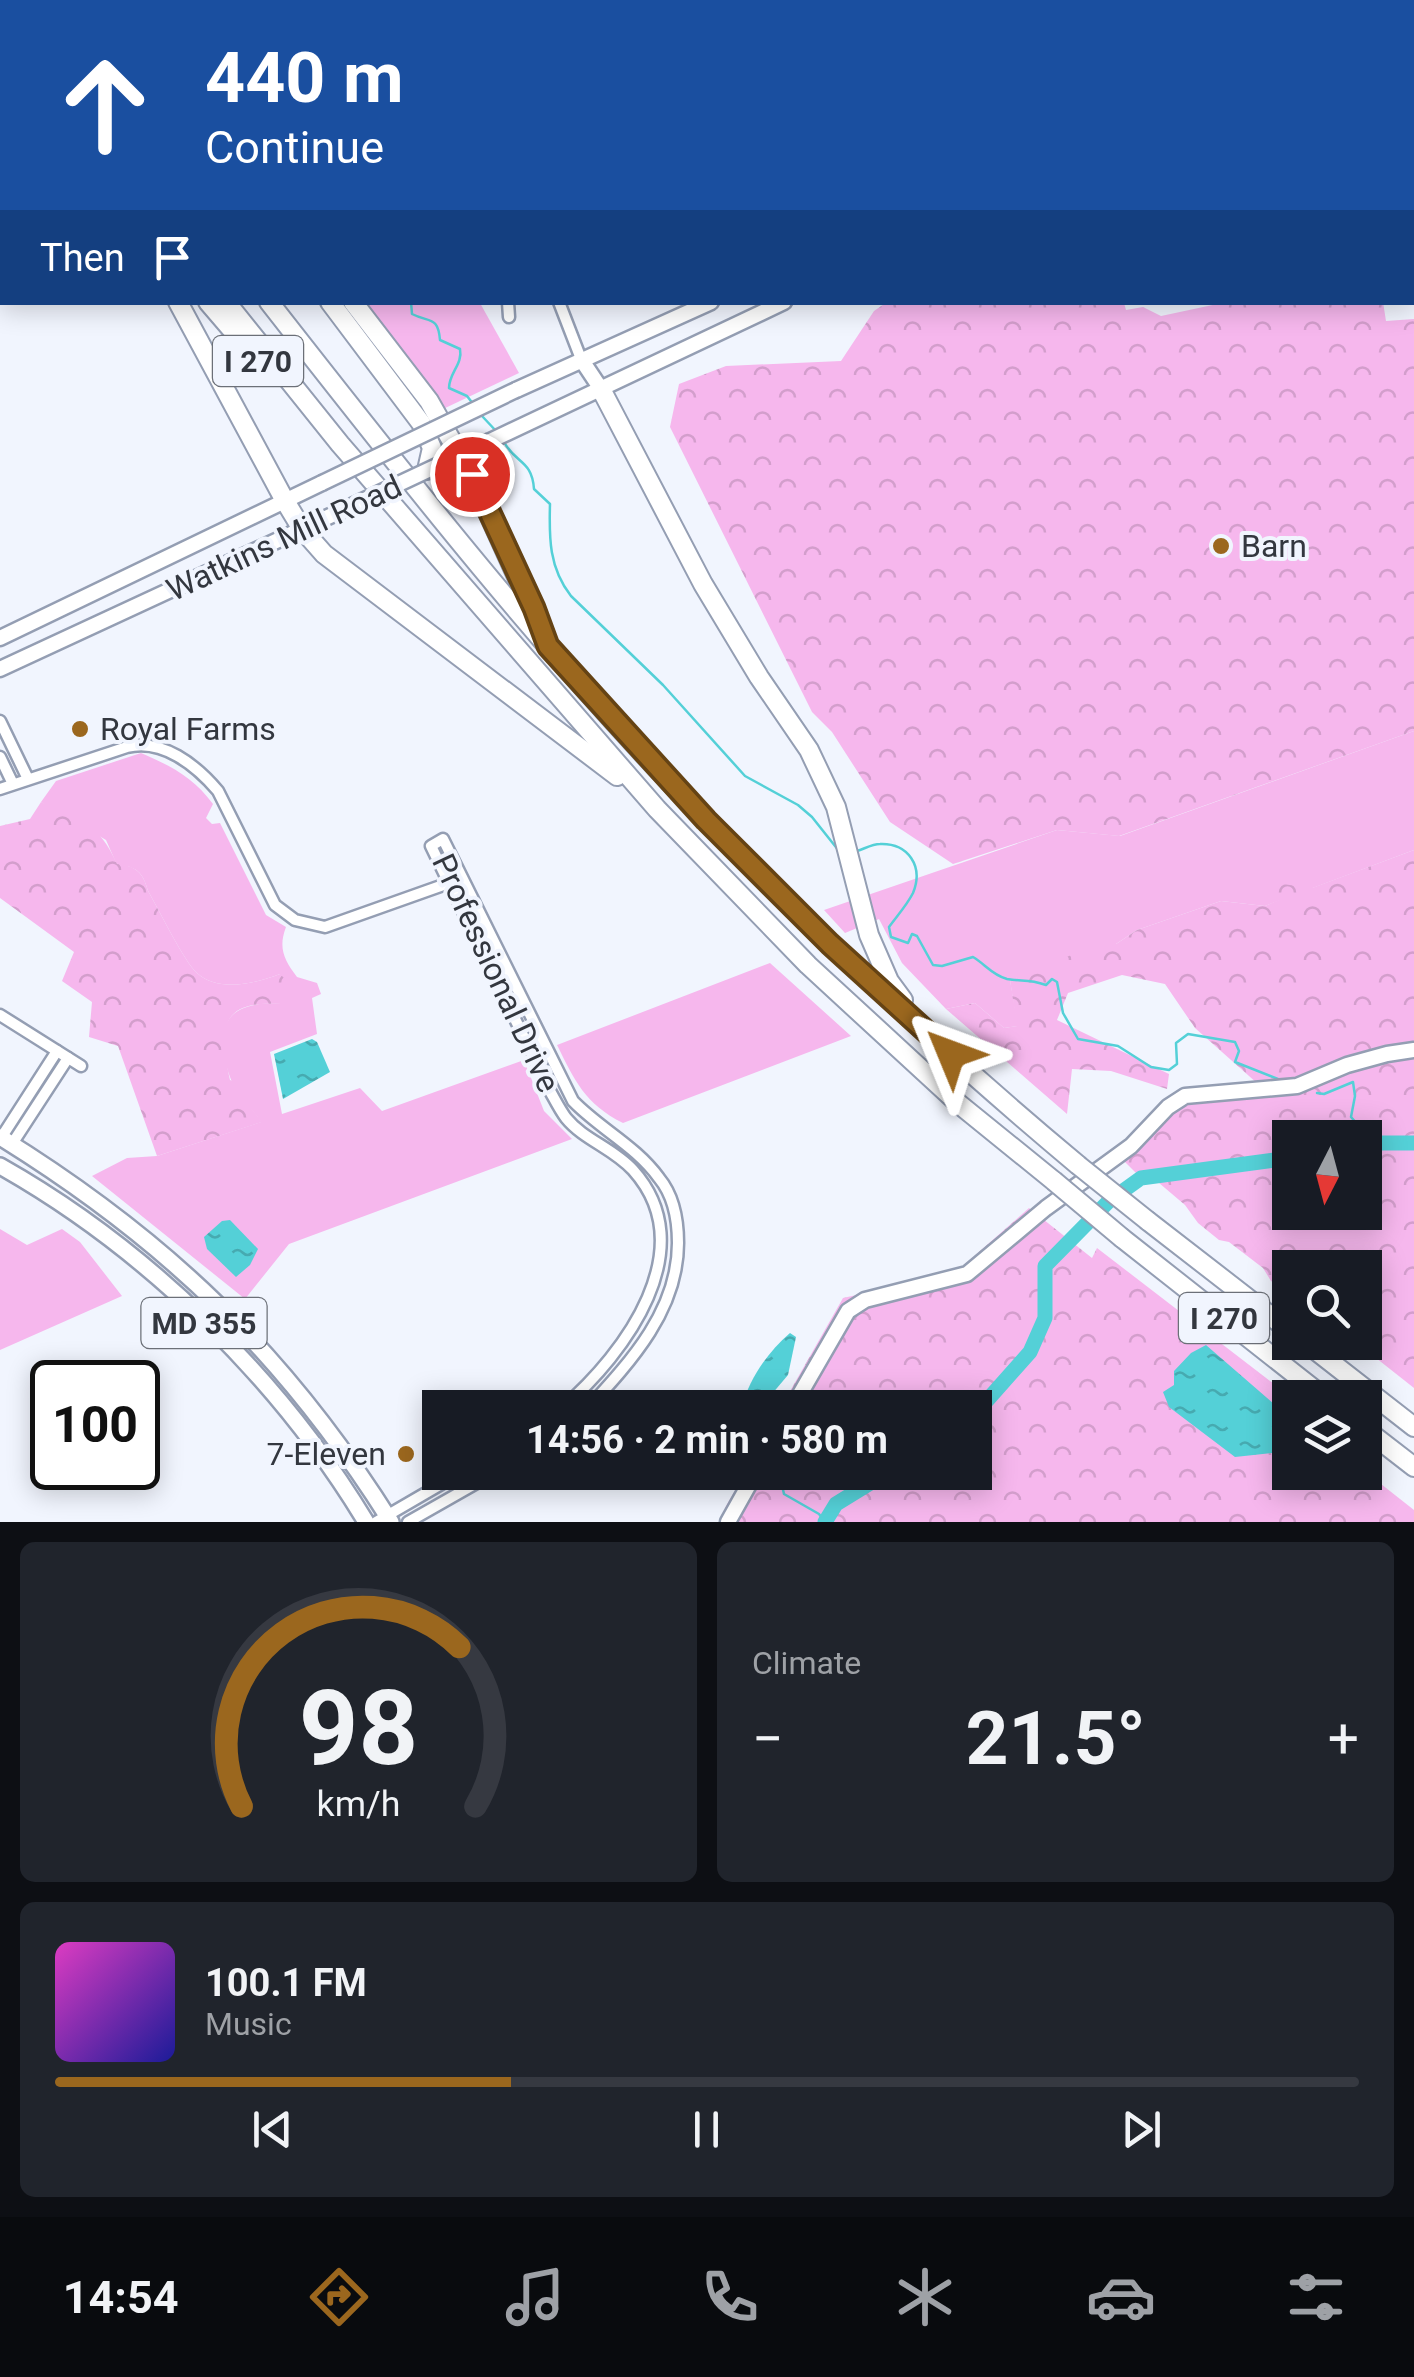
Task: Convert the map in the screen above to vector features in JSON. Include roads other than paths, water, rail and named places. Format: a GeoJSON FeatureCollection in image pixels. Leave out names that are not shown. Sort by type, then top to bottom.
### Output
{"type":"FeatureCollection","features":[{"type":"Feature","properties":{"kind":"highway"},"geometry":{"type":"LineString","coordinates":[[180,305],[285,501],[324,554],[658,809]]}},
{"type":"Feature","properties":{"kind":"highway","name":"I 270"},"geometry":{"type":"LineString","coordinates":[[211,305],[287,393],[316,412]]}},
{"type":"Feature","properties":{"kind":"highway","name":"I 270"},"geometry":{"type":"LineString","coordinates":[[228,305],[658,809],[808,966],[959,1104],[1303,1380]]}},
{"type":"Feature","properties":{"kind":"highway","name":"I 270"},"geometry":{"type":"LineString","coordinates":[[271,305],[548,646],[706,820],[830,944],[974,1077],[1148,1222],[1272,1316]]}},
{"type":"Feature","properties":{"kind":"highway"},"geometry":{"type":"LineString","coordinates":[[332,305],[424,429],[432,459],[427,470]]}},
{"type":"Feature","properties":{"kind":"highway"},"geometry":{"type":"LineString","coordinates":[[356,305],[430,401],[472,474],[548,646]]}},
{"type":"Feature","properties":{"kind":"highway"},"geometry":{"type":"LineString","coordinates":[[601,390],[703,584],[759,678],[809,750],[836,806],[870,935],[889,980],[928,1032]]}},
{"type":"Feature","properties":{"kind":"highway","name":"I 270"},"geometry":{"type":"LineString","coordinates":[[1329,1360],[1414,1427]]}},
{"type":"Feature","properties":{"kind":"highway"},"geometry":{"type":"LineString","coordinates":[[1382,1442],[1414,1467]]}},
{"type":"Feature","properties":{"kind":"main road","name":"Watkins Mill Road"},"geometry":{"type":"LineString","coordinates":[[0,638],[322,483],[424,429],[704,305]]}},
{"type":"Feature","properties":{"kind":"main road","name":"Watkins Mill Road"},"geometry":{"type":"LineString","coordinates":[[0,669],[778,305]]}},
{"type":"Feature","properties":{"kind":"main road"},"geometry":{"type":"LineString","coordinates":[[581,359],[601,390]]}},
{"type":"Feature","properties":{"kind":"main road"},"geometry":{"type":"LineString","coordinates":[[802,1390],[848,1310],[865,1300],[967,1274],[1046,1208],[1131,1146],[1168,1107],[1185,1096],[1297,1086],[1348,1065],[1414,1050]]}},
{"type":"Feature","properties":{"kind":"main road"},"geometry":{"type":"LineString","coordinates":[[0,1167],[3,1139]]}},
{"type":"Feature","properties":{"kind":"main road","name":"MD 355"},"geometry":{"type":"LineString","coordinates":[[3,1139],[115,1216],[179,1266],[240,1323],[320,1416],[385,1520]]}},
{"type":"Feature","properties":{"kind":"main road","name":"MD 355"},"geometry":{"type":"LineString","coordinates":[[0,1167],[117,1243],[244,1359],[310,1437],[366,1522]]}},
{"type":"Feature","properties":{"kind":"main road"},"geometry":{"type":"LineString","coordinates":[[728,1522],[746,1490]]}},
{"type":"Feature","properties":{"kind":"street"},"geometry":{"type":"LineString","coordinates":[[560,305],[581,359]]}},
{"type":"Feature","properties":{"kind":"street"},"geometry":{"type":"LineString","coordinates":[[0,721],[28,779]]}},
{"type":"Feature","properties":{"kind":"street"},"geometry":{"type":"LineString","coordinates":[[0,789],[139,744],[156,747],[182,759],[218,791],[275,905],[285,915],[326,927],[449,883]]}},
{"type":"Feature","properties":{"kind":"street"},"geometry":{"type":"LineString","coordinates":[[0,757],[13,784]]}},
{"type":"Feature","properties":{"kind":"street","name":"Professional Drive"},"geometry":{"type":"LineString","coordinates":[[581,1390],[619,1345],[645,1305],[658,1273],[662,1243],[658,1213],[652,1196],[624,1161],[566,1118],[550,1091],[431,846],[443,839],[573,1102],[640,1156],[672,1199],[678,1249],[672,1295],[650,1331],[602,1390]]}},
{"type":"Feature","properties":{"kind":"street"},"geometry":{"type":"LineString","coordinates":[[0,1014],[81,1066]]}},
{"type":"Feature","properties":{"kind":"street"},"geometry":{"type":"LineString","coordinates":[[3,1139],[62,1055]]}},
{"type":"Feature","properties":{"kind":"street"},"geometry":{"type":"LineString","coordinates":[[385,1520],[433,1490]]}},
{"type":"Feature","properties":{"kind":"street"},"geometry":{"type":"LineString","coordinates":[[408,1522],[464,1490]]}},
{"type":"Feature","properties":{"kind":"water"},"geometry":{"type":"Polygon","coordinates":[[[312,1039],[330,1072],[283,1099],[274,1054],[312,1039]]]}},
{"type":"Feature","properties":{"kind":"water"},"geometry":{"type":"Polygon","coordinates":[[[230,1220],[258,1249],[250,1265],[236,1277],[207,1249],[204,1237],[222,1221],[230,1220]]]}},
{"type":"Feature","properties":{"kind":"water"},"geometry":{"type":"Polygon","coordinates":[[[790,1333],[796,1337],[788,1375],[775,1390],[748,1390],[761,1366],[790,1333]]]}},
{"type":"Feature","properties":{"kind":"water"},"geometry":{"type":"Polygon","coordinates":[[[1206,1345],[1272,1402],[1272,1453],[1235,1457],[1169,1407],[1163,1392],[1174,1385],[1174,1371],[1191,1353],[1206,1345]]]}},
{"type":"Feature","properties":{"kind":"waterway"},"geometry":{"type":"LineString","coordinates":[[411,305],[412,314],[432,321],[437,327],[440,340],[460,349],[449,388],[467,396],[474,405]]}},
{"type":"Feature","properties":{"kind":"waterway"},"geometry":{"type":"LineString","coordinates":[[482,416],[497,432]]}},
{"type":"Feature","properties":{"kind":"waterway"},"geometry":{"type":"LineString","coordinates":[[504,442],[527,467],[534,489],[550,504],[554,564],[571,596],[663,685],[745,776],[798,805],[839,851]]}},
{"type":"Feature","properties":{"kind":"waterway"},"geometry":{"type":"LineString","coordinates":[[857,851],[877,844],[890,845],[899,847],[911,858],[916,883],[911,897],[889,927],[891,937],[908,943],[912,934],[917,936],[933,965],[973,957],[1007,979],[1046,985],[1052,979],[1057,982],[1063,1013],[1078,1039],[1118,1046],[1151,1067],[1169,1070],[1177,1064],[1176,1043],[1188,1034],[1235,1042],[1239,1051],[1235,1062],[1283,1081]]}},
{"type":"Feature","properties":{"kind":"waterway"},"geometry":{"type":"LineString","coordinates":[[1317,1093],[1324,1094],[1353,1082],[1354,1120]]}},
{"type":"Feature","properties":{"kind":"waterway"},"geometry":{"type":"LineString","coordinates":[[1382,1143],[1414,1143]]}},
{"type":"Feature","properties":{"kind":"waterway"},"geometry":{"type":"LineString","coordinates":[[992,1395],[1030,1352],[1045,1318],[1045,1266],[1109,1201],[1141,1178],[1272,1160]]}},
{"type":"Feature","properties":{"kind":"waterway"},"geometry":{"type":"LineString","coordinates":[[783,1490],[825,1522]]}},
{"type":"Feature","properties":{"kind":"waterway"},"geometry":{"type":"LineString","coordinates":[[825,1522],[836,1504],[859,1490]]}},
{"type":"Feature","properties":{"kind":"place","name":"Barn"},"geometry":{"type":"Point","coordinates":[1221,546]}},
{"type":"Feature","properties":{"kind":"place","name":"Royal Farms"},"geometry":{"type":"Point","coordinates":[80,729]}},
{"type":"Feature","properties":{"kind":"place","name":"7-Eleven"},"geometry":{"type":"Point","coordinates":[406,1454]}}]}
